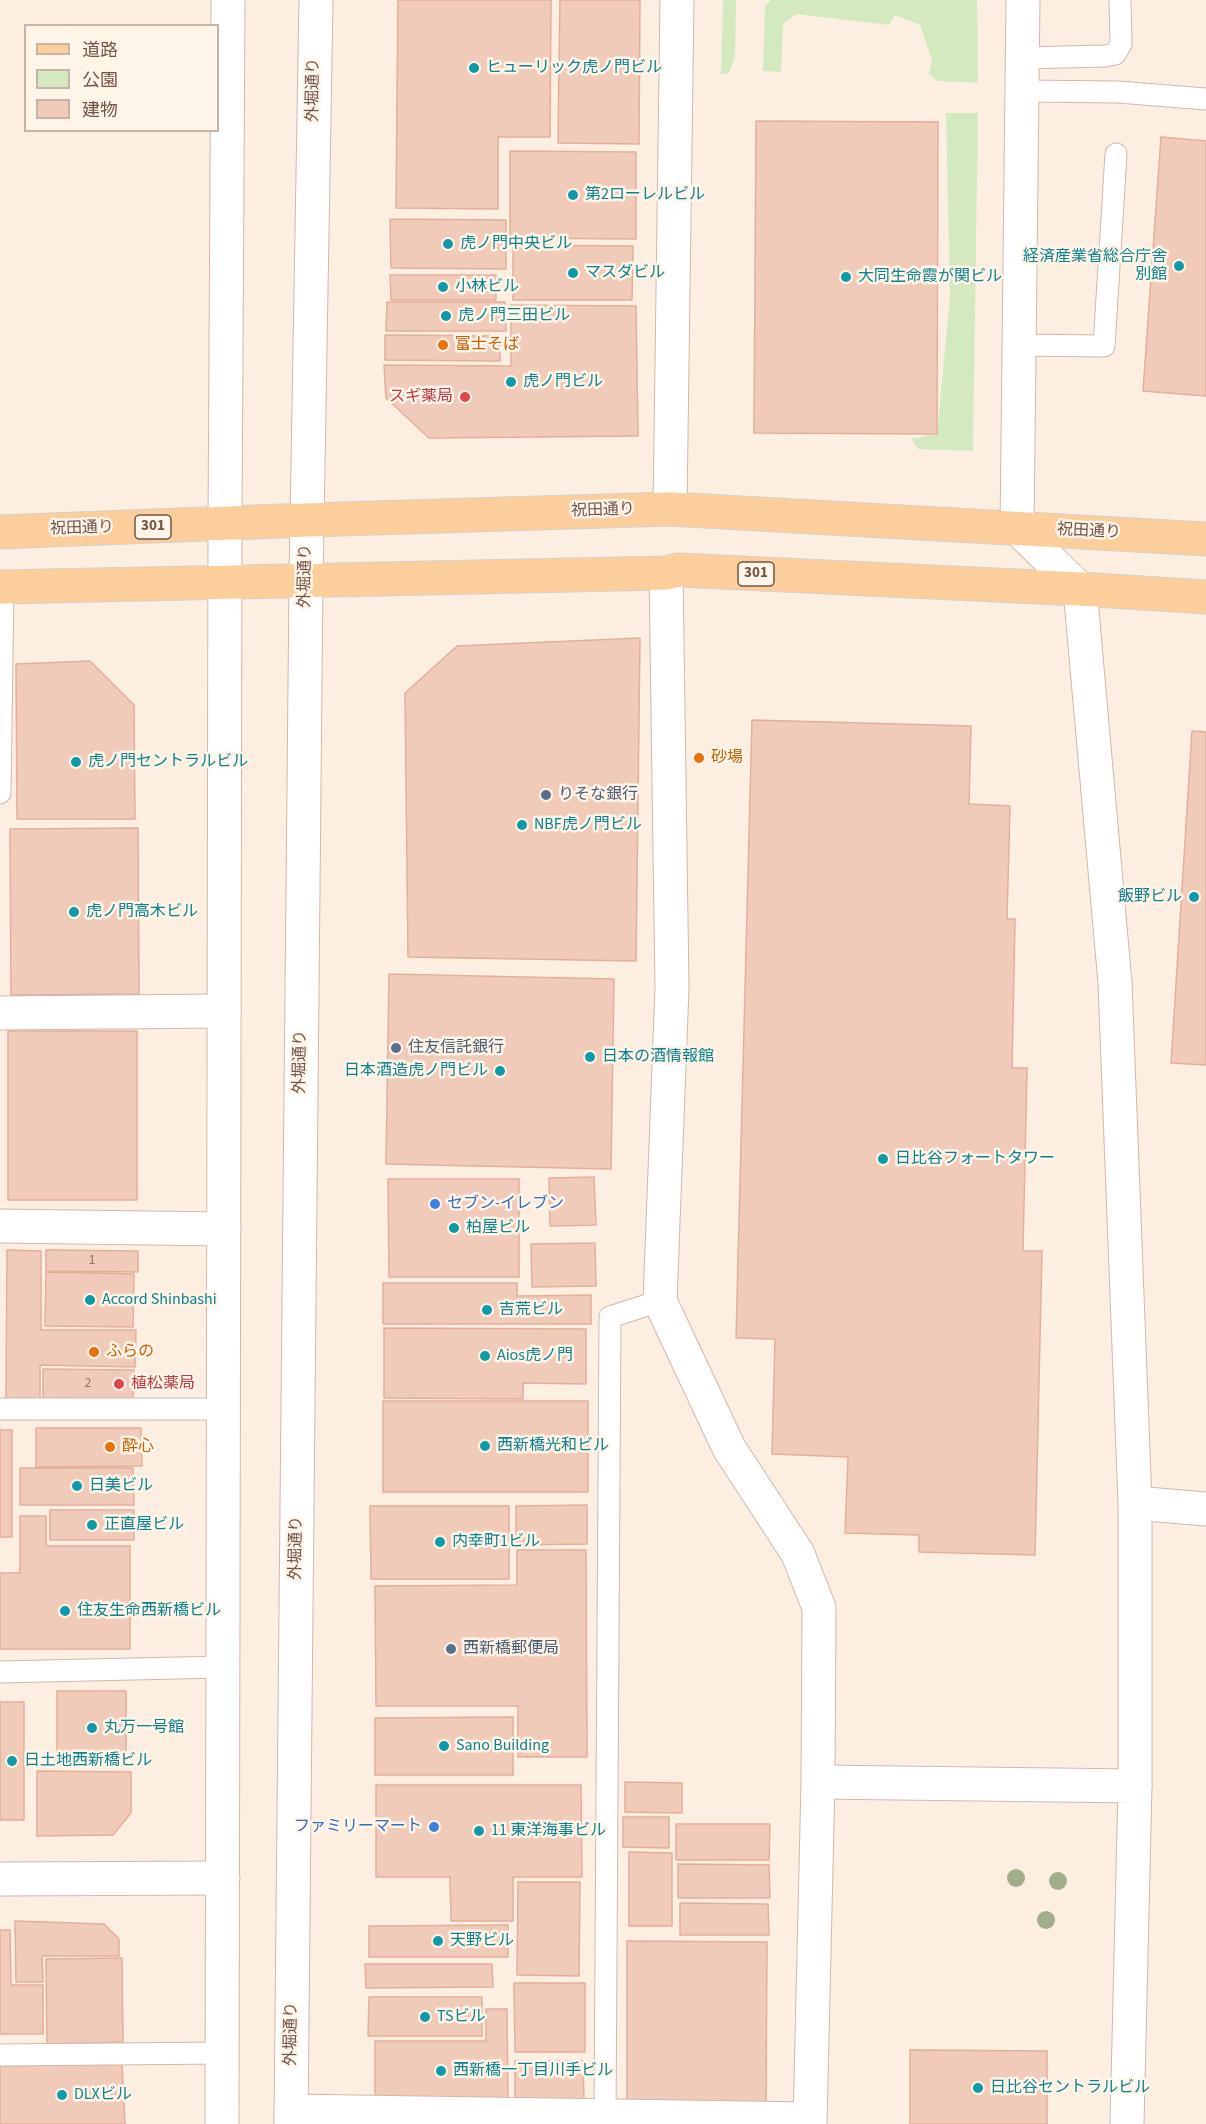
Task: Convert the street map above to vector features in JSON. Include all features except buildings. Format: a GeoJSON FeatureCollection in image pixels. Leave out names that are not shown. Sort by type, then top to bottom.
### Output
{"type":"FeatureCollection","features":[{"type":"Feature","properties":{"kind":"main road","name":"祝田通り"},"geometry":{"type":"LineString","coordinates":[[0,532],[670,509],[1206,539]]}},
{"type":"Feature","properties":{"kind":"main road","name":"301"},"geometry":{"type":"LineString","coordinates":[[2,587],[666,573],[678,570],[1206,597]]}},
{"type":"Feature","properties":{"kind":"street"},"geometry":{"type":"LineString","coordinates":[[222,2124],[228,0]]}},
{"type":"Feature","properties":{"kind":"street","name":"外堀通り"},"geometry":{"type":"LineString","coordinates":[[291,2118],[306,581],[316,0]]}},
{"type":"Feature","properties":{"kind":"street"},"geometry":{"type":"LineString","coordinates":[[670,509],[677,0]]}},
{"type":"Feature","properties":{"kind":"street"},"geometry":{"type":"LineString","coordinates":[[1023,0],[1017,528],[1080,589],[1115,983],[1135,1503],[1135,1786],[1127,2124]]}},
{"type":"Feature","properties":{"kind":"street"},"geometry":{"type":"LineString","coordinates":[[291,2118],[606,2116],[810,2122],[818,1782],[819,1608],[798,1554],[729,1448],[660,1301],[672,988],[666,573]]}},
{"type":"Feature","properties":{"kind":"street"},"geometry":{"type":"LineString","coordinates":[[0,1013],[224,1011]]}},
{"type":"Feature","properties":{"kind":"street"},"geometry":{"type":"LineString","coordinates":[[0,1226],[224,1229]]}},
{"type":"Feature","properties":{"kind":"street"},"geometry":{"type":"LineString","coordinates":[[1135,1503],[1206,1509]]}},
{"type":"Feature","properties":{"kind":"street"},"geometry":{"type":"LineString","coordinates":[[818,1782],[1135,1786]]}},
{"type":"Feature","properties":{"kind":"street"},"geometry":{"type":"LineString","coordinates":[[0,1879],[223,1878]]}},
{"type":"Feature","properties":{"kind":"lane"},"geometry":{"type":"LineString","coordinates":[[1022,58],[1115,54],[1120,44],[1120,0]]}},
{"type":"Feature","properties":{"kind":"lane"},"geometry":{"type":"LineString","coordinates":[[1022,90],[1118,92],[1206,99]]}},
{"type":"Feature","properties":{"kind":"lane"},"geometry":{"type":"LineString","coordinates":[[1020,345],[1104,346],[1116,154]]}},
{"type":"Feature","properties":{"kind":"lane"},"geometry":{"type":"LineString","coordinates":[[0,793],[2,587]]}},
{"type":"Feature","properties":{"kind":"lane"},"geometry":{"type":"LineString","coordinates":[[606,2116],[610,1317],[660,1301]]}},
{"type":"Feature","properties":{"kind":"lane"},"geometry":{"type":"LineString","coordinates":[[0,1409],[224,1409]]}},
{"type":"Feature","properties":{"kind":"lane"},"geometry":{"type":"LineString","coordinates":[[0,1672],[223,1667]]}},
{"type":"Feature","properties":{"kind":"lane"},"geometry":{"type":"LineString","coordinates":[[0,2055],[222,2053]]}},
{"type":"Feature","properties":{"kind":"green space"},"geometry":{"type":"Polygon","coordinates":[[[723,0],[736,0],[735,57],[729,73],[721,74],[723,0]]]}},
{"type":"Feature","properties":{"kind":"green space"},"geometry":{"type":"Polygon","coordinates":[[[771,0],[977,0],[978,83],[938,81],[929,74],[932,60],[920,25],[895,15],[889,25],[796,14],[783,24],[781,72],[763,71],[765,6],[771,0]]]}},
{"type":"Feature","properties":{"kind":"green space"},"geometry":{"type":"Polygon","coordinates":[[[946,113],[978,113],[973,451],[918,449],[911,439],[937,434],[950,296],[946,113]]]}},
{"type":"Feature","properties":{"kind":"place","name":"ヒューリック虎ノ門ビル"},"geometry":{"type":"Point","coordinates":[474,68]}},
{"type":"Feature","properties":{"kind":"place","name":"第2ローレルビル"},"geometry":{"type":"Point","coordinates":[573,195]}},
{"type":"Feature","properties":{"kind":"place","name":"虎ノ門中央ビル"},"geometry":{"type":"Point","coordinates":[448,244]}},
{"type":"Feature","properties":{"kind":"place","name":"経済産業省総合庁舎 別館"},"geometry":{"type":"Point","coordinates":[1179,266]}},
{"type":"Feature","properties":{"kind":"place","name":"マスダビル"},"geometry":{"type":"Point","coordinates":[573,273]}},
{"type":"Feature","properties":{"kind":"place","name":"大同生命霞が関ビル"},"geometry":{"type":"Point","coordinates":[846,277]}},
{"type":"Feature","properties":{"kind":"place","name":"小林ビル"},"geometry":{"type":"Point","coordinates":[443,287]}},
{"type":"Feature","properties":{"kind":"place","name":"虎ノ門三田ビル"},"geometry":{"type":"Point","coordinates":[446,316]}},
{"type":"Feature","properties":{"kind":"place","name":"富士そば"},"geometry":{"type":"Point","coordinates":[443,345]}},
{"type":"Feature","properties":{"kind":"place","name":"虎ノ門ビル"},"geometry":{"type":"Point","coordinates":[511,382]}},
{"type":"Feature","properties":{"kind":"place","name":"スギ薬局"},"geometry":{"type":"Point","coordinates":[465,397]}},
{"type":"Feature","properties":{"kind":"place","name":"砂場"},"geometry":{"type":"Point","coordinates":[699,758]}},
{"type":"Feature","properties":{"kind":"place","name":"虎ノ門セントラルビル"},"geometry":{"type":"Point","coordinates":[76,762]}},
{"type":"Feature","properties":{"kind":"place","name":"りそな銀行"},"geometry":{"type":"Point","coordinates":[546,795]}},
{"type":"Feature","properties":{"kind":"place","name":"NBF虎ノ門ビル"},"geometry":{"type":"Point","coordinates":[522,825]}},
{"type":"Feature","properties":{"kind":"place","name":"飯野ビル"},"geometry":{"type":"Point","coordinates":[1194,897]}},
{"type":"Feature","properties":{"kind":"place","name":"虎ノ門高木ビル"},"geometry":{"type":"Point","coordinates":[74,912]}},
{"type":"Feature","properties":{"kind":"place","name":"住友信託銀行"},"geometry":{"type":"Point","coordinates":[396,1048]}},
{"type":"Feature","properties":{"kind":"place","name":"日本の酒情報館"},"geometry":{"type":"Point","coordinates":[590,1057]}},
{"type":"Feature","properties":{"kind":"place","name":"日本酒造虎ノ門ビル"},"geometry":{"type":"Point","coordinates":[500,1071]}},
{"type":"Feature","properties":{"kind":"place","name":"日比谷フォートタワー"},"geometry":{"type":"Point","coordinates":[883,1159]}},
{"type":"Feature","properties":{"kind":"place","name":"セブン-イレブン"},"geometry":{"type":"Point","coordinates":[435,1204]}},
{"type":"Feature","properties":{"kind":"place","name":"柏屋ビル"},"geometry":{"type":"Point","coordinates":[454,1228]}},
{"type":"Feature","properties":{"kind":"place","name":"Accord Shinbashi"},"geometry":{"type":"Point","coordinates":[90,1300]}},
{"type":"Feature","properties":{"kind":"place","name":"吉荒ビル"},"geometry":{"type":"Point","coordinates":[487,1310]}},
{"type":"Feature","properties":{"kind":"place","name":"ふらの"},"geometry":{"type":"Point","coordinates":[94,1352]}},
{"type":"Feature","properties":{"kind":"place","name":"Aios虎ノ門"},"geometry":{"type":"Point","coordinates":[485,1356]}},
{"type":"Feature","properties":{"kind":"place","name":"植松薬局"},"geometry":{"type":"Point","coordinates":[119,1384]}},
{"type":"Feature","properties":{"kind":"place","name":"西新橋光和ビル"},"geometry":{"type":"Point","coordinates":[485,1446]}},
{"type":"Feature","properties":{"kind":"place","name":"酔心"},"geometry":{"type":"Point","coordinates":[110,1447]}},
{"type":"Feature","properties":{"kind":"place","name":"日美ビル"},"geometry":{"type":"Point","coordinates":[77,1486]}},
{"type":"Feature","properties":{"kind":"place","name":"正直屋ビル"},"geometry":{"type":"Point","coordinates":[92,1525]}},
{"type":"Feature","properties":{"kind":"place","name":"内幸町1ビル"},"geometry":{"type":"Point","coordinates":[440,1542]}},
{"type":"Feature","properties":{"kind":"place","name":"住友生命西新橋ビル"},"geometry":{"type":"Point","coordinates":[65,1611]}},
{"type":"Feature","properties":{"kind":"place","name":"西新橋郵便局"},"geometry":{"type":"Point","coordinates":[451,1649]}},
{"type":"Feature","properties":{"kind":"place","name":"丸万一号館"},"geometry":{"type":"Point","coordinates":[92,1728]}},
{"type":"Feature","properties":{"kind":"place","name":"Sano Building"},"geometry":{"type":"Point","coordinates":[444,1746]}},
{"type":"Feature","properties":{"kind":"place","name":"日土地西新橋ビル"},"geometry":{"type":"Point","coordinates":[12,1761]}},
{"type":"Feature","properties":{"kind":"place","name":"ファミリーマート"},"geometry":{"type":"Point","coordinates":[434,1827]}},
{"type":"Feature","properties":{"kind":"place","name":"11 東洋海事ビル"},"geometry":{"type":"Point","coordinates":[479,1831]}},
{"type":"Feature","properties":{"kind":"place","name":"天野ビル"},"geometry":{"type":"Point","coordinates":[438,1941]}},
{"type":"Feature","properties":{"kind":"place","name":"TSビル"},"geometry":{"type":"Point","coordinates":[425,2017]}},
{"type":"Feature","properties":{"kind":"place","name":"西新橋一丁目川手ビル"},"geometry":{"type":"Point","coordinates":[441,2071]}},
{"type":"Feature","properties":{"kind":"place","name":"日比谷セントラルビル"},"geometry":{"type":"Point","coordinates":[978,2088]}},
{"type":"Feature","properties":{"kind":"place","name":"DLXビル"},"geometry":{"type":"Point","coordinates":[62,2095]}}]}
